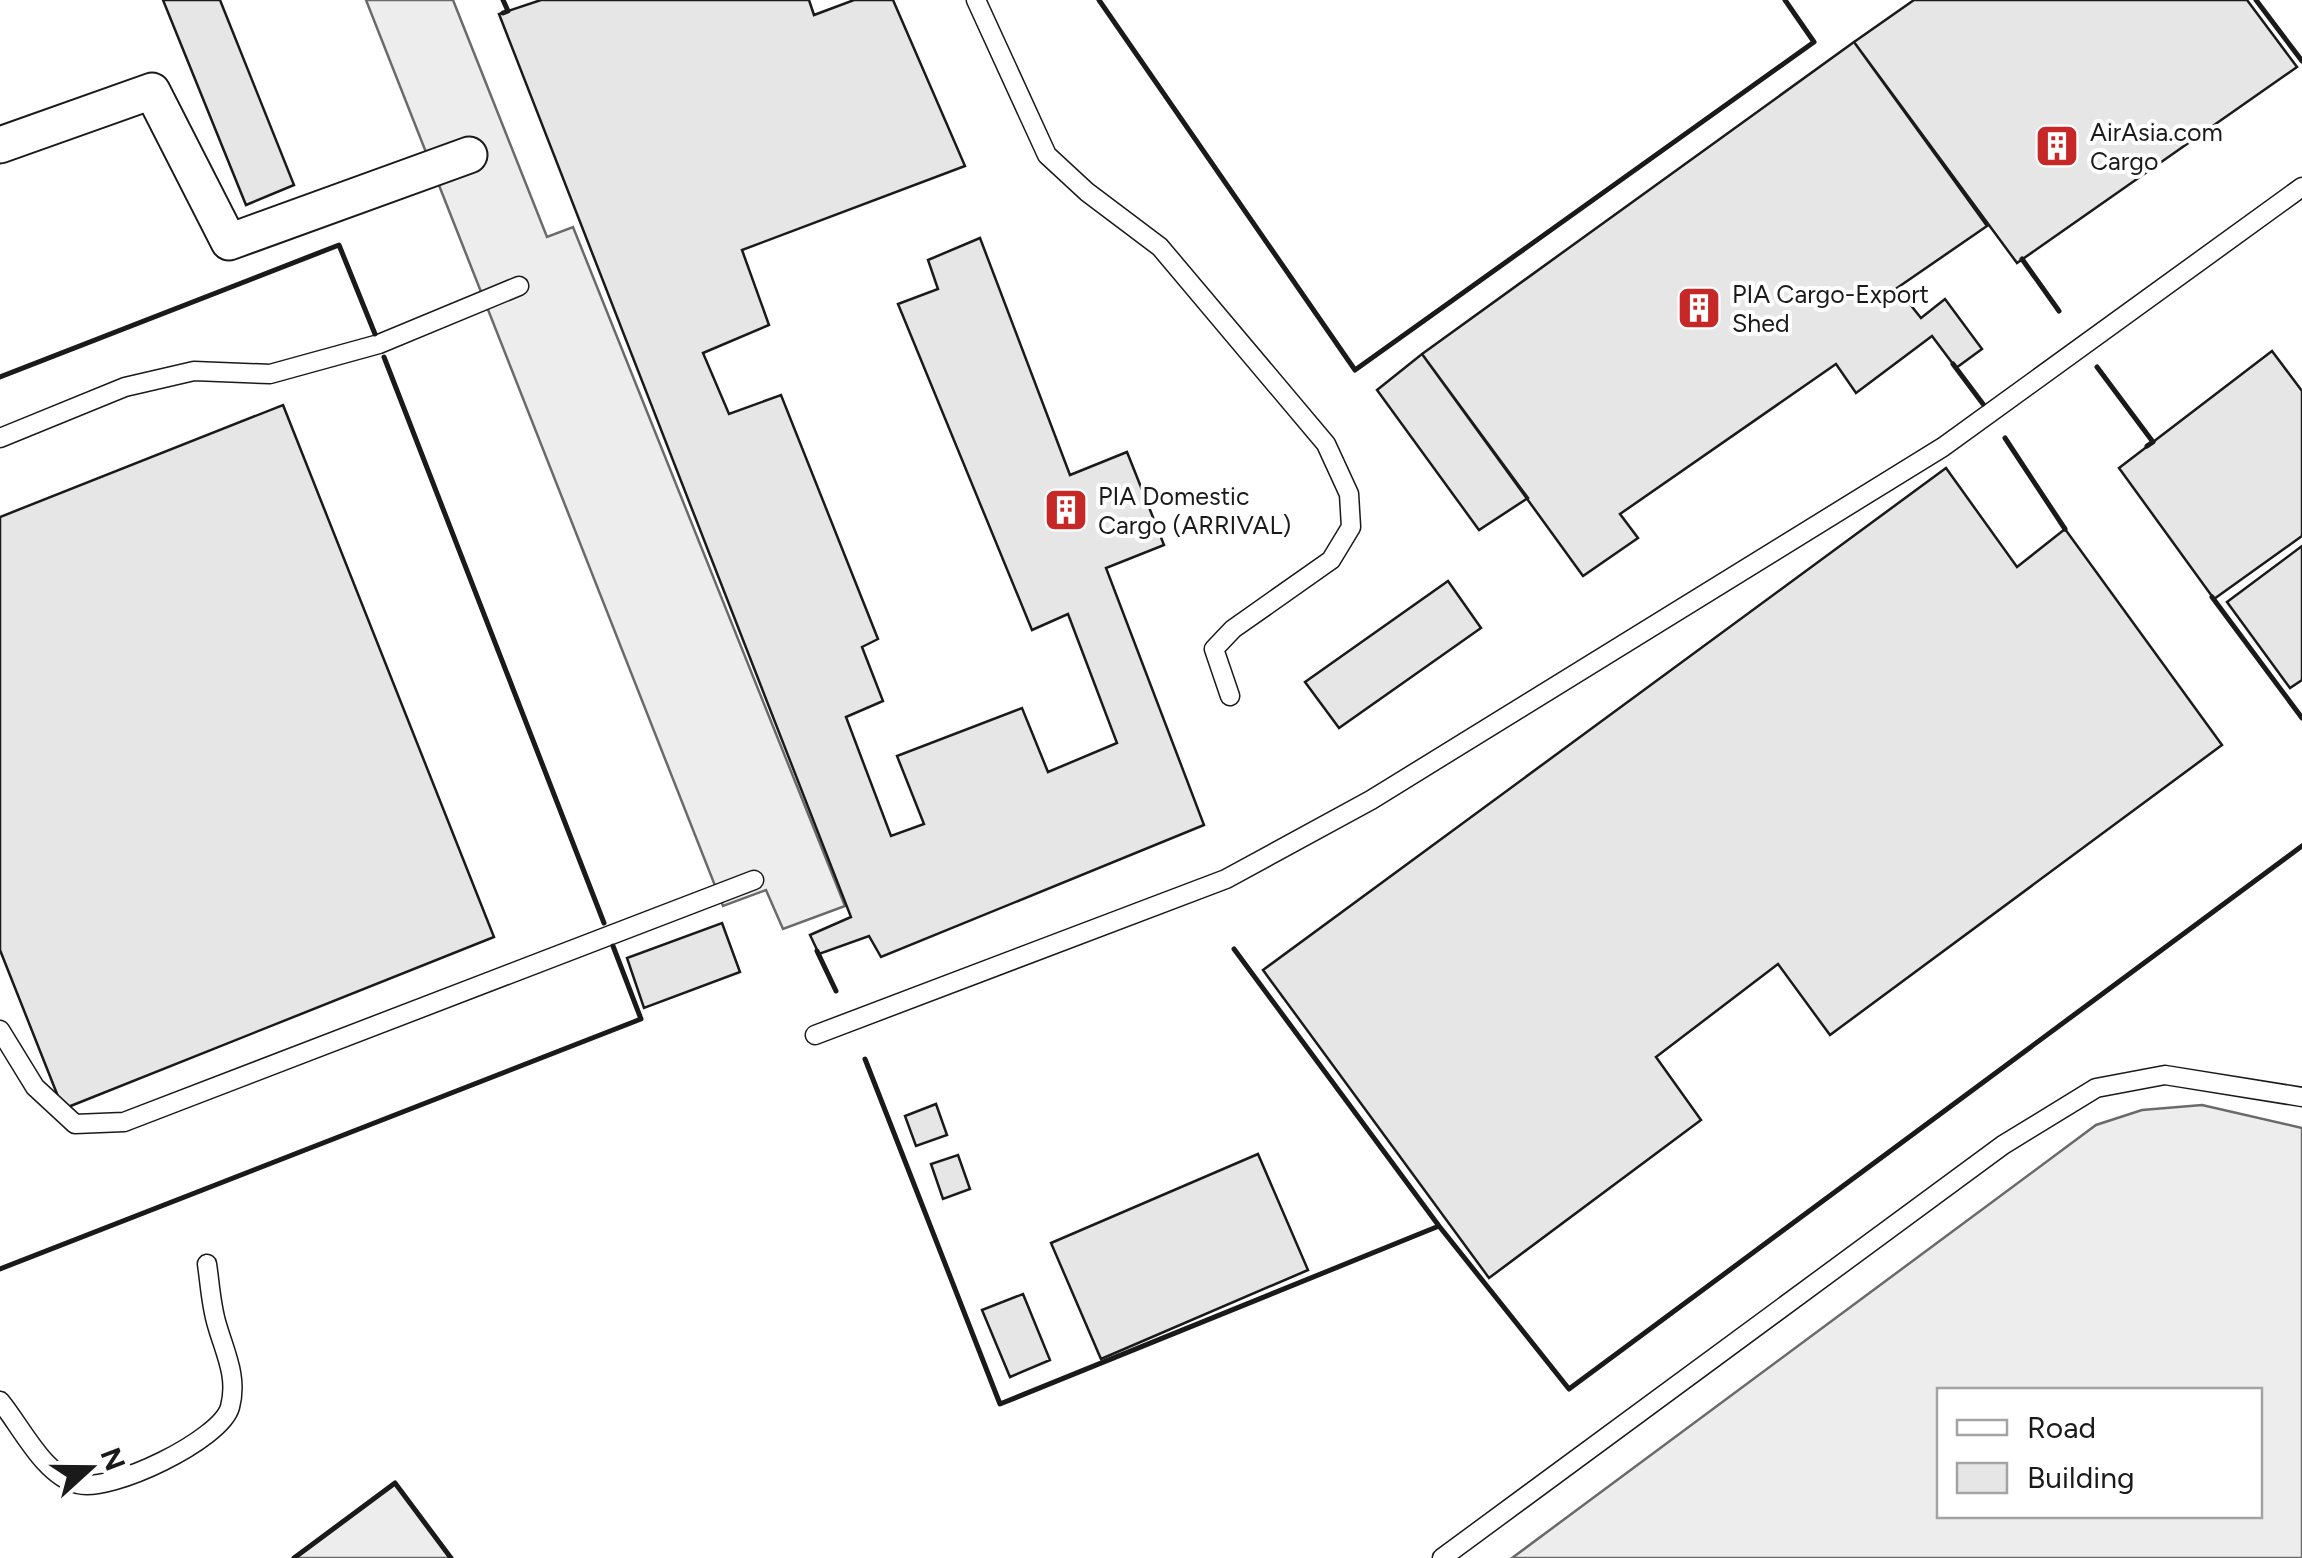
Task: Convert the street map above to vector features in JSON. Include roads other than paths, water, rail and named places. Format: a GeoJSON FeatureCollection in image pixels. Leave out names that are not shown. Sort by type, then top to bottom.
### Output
{"type":"FeatureCollection","features":[{"type":"Feature","properties":{"kind":"street"},"geometry":{"type":"LineString","coordinates":[[0,145],[152,90],[229,242],[469,155]]}},
{"type":"Feature","properties":{"kind":"lane"},"geometry":{"type":"LineString","coordinates":[[976,0],[1047,155],[1087,192],[1160,246],[1326,444],[1349,494],[1351,527],[1331,560],[1233,629],[1214,650],[1230,696]]}},
{"type":"Feature","properties":{"kind":"lane"},"geometry":{"type":"LineString","coordinates":[[815,1035],[1226,879],[1371,800],[1944,446],[2302,188]]}},
{"type":"Feature","properties":{"kind":"lane"},"geometry":{"type":"LineString","coordinates":[[0,438],[125,387],[194,371],[270,374],[379,344],[519,286]]}},
{"type":"Feature","properties":{"kind":"lane"},"geometry":{"type":"LineString","coordinates":[[0,1030],[35,1087],[75,1124],[124,1122],[754,880]]}},
{"type":"Feature","properties":{"kind":"lane"},"geometry":{"type":"LineString","coordinates":[[1442,1558],[2003,1145],[2096,1088],[2166,1075],[2302,1097]]}},
{"type":"Feature","properties":{"kind":"lane"},"geometry":{"type":"LineString","coordinates":[[0,1401],[50,1467],[77,1484],[105,1484],[212,1433],[230,1410],[232,1368],[216,1322],[206,1264]]}},
{"type":"Feature","properties":{"kind":"place","name":"AirAsia.com Cargo"},"geometry":{"type":"Point","coordinates":[2057,146]}},
{"type":"Feature","properties":{"kind":"place","name":"PIA Cargo-Export Shed"},"geometry":{"type":"Point","coordinates":[1699,308]}},
{"type":"Feature","properties":{"kind":"place","name":"PIA Domestic Cargo (ARRIVAL)"},"geometry":{"type":"Point","coordinates":[1066,510]}}]}
